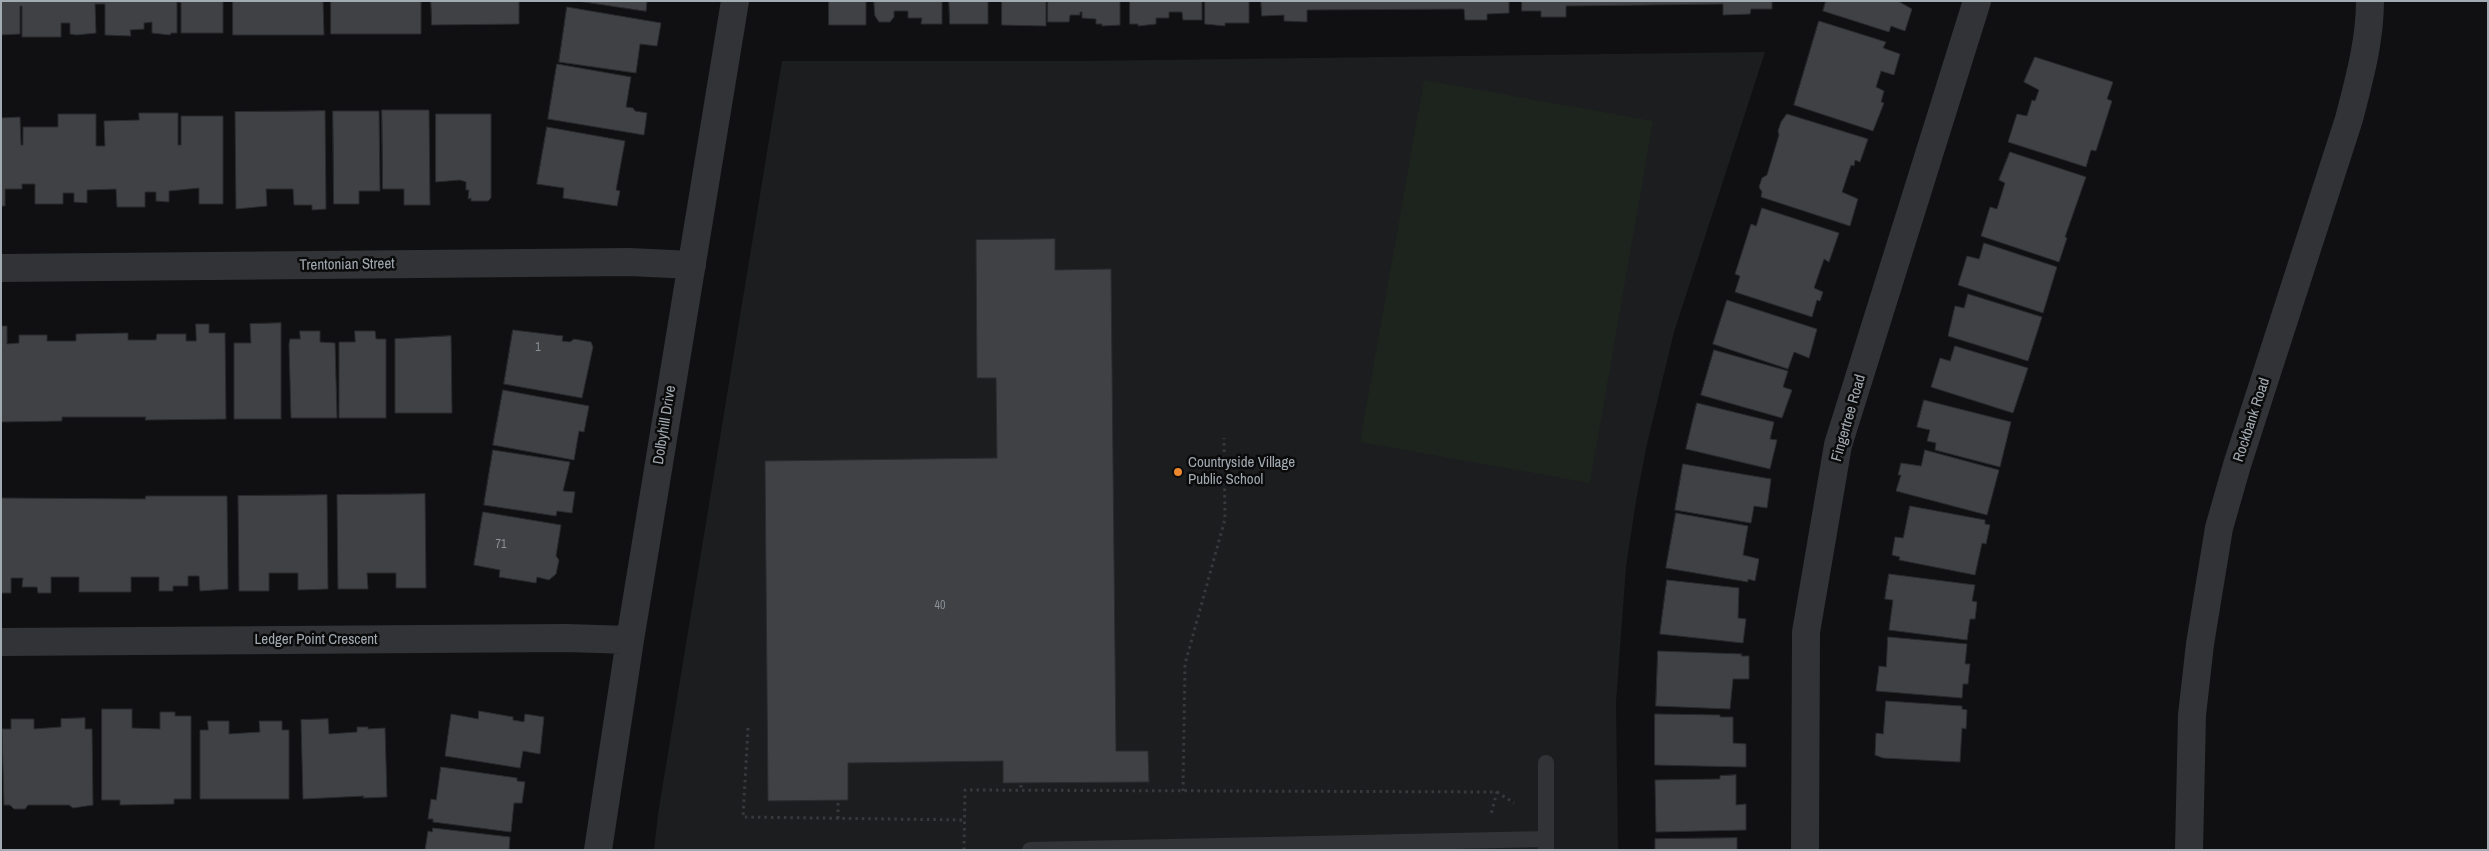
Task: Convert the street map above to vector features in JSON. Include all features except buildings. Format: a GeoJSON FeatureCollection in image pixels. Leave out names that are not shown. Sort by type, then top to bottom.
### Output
{"type":"FeatureCollection","features":[{"type":"Feature","properties":{"kind":"street","name":"Dolbyhill Drive"},"geometry":{"type":"LineString","coordinates":[[598,850],[630,640],[735,1]]}},
{"type":"Feature","properties":{"kind":"street","name":"Fingertree Road"},"geometry":{"type":"LineString","coordinates":[[1805,850],[1806,632],[1838,445],[1977,1]]}},
{"type":"Feature","properties":{"kind":"street","name":"Rockbank Road"},"geometry":{"type":"LineString","coordinates":[[2189,850],[2192,714],[2200,644],[2219,528],[2237,466],[2349,118],[2363,64],[2370,20],[2370,1]]}},
{"type":"Feature","properties":{"kind":"street","name":"Trentonian Street"},"geometry":{"type":"LineString","coordinates":[[1,268],[629,262],[692,265]]}},
{"type":"Feature","properties":{"kind":"street","name":"Ledger Point Crescent"},"geometry":{"type":"LineString","coordinates":[[1,642],[566,638],[630,640]]}},
{"type":"Feature","properties":{"kind":"lane"},"geometry":{"type":"LineString","coordinates":[[1030,850],[1546,844],[1546,763]]}},
{"type":"Feature","properties":{"kind":"path"},"geometry":{"type":"LineString","coordinates":[[1184,791],[1185,664],[1225,519],[1224,438]]}},
{"type":"Feature","properties":{"kind":"path"},"geometry":{"type":"LineString","coordinates":[[748,728],[743,817],[965,820]]}},
{"type":"Feature","properties":{"kind":"path"},"geometry":{"type":"LineString","coordinates":[[1021,785],[1021,790]]}},
{"type":"Feature","properties":{"kind":"path"},"geometry":{"type":"LineString","coordinates":[[964,850],[965,790],[1184,791],[1238,789],[1497,792],[1514,803]]}},
{"type":"Feature","properties":{"kind":"path"},"geometry":{"type":"LineString","coordinates":[[1490,818],[1497,792]]}},
{"type":"Feature","properties":{"kind":"path"},"geometry":{"type":"LineString","coordinates":[[838,803],[838,819]]}},
{"type":"Feature","properties":{"kind":"shaded area","name":"Countryside Village Public School"},"geometry":{"type":"Polygon","coordinates":[[[1765,52],[1674,332],[1647,444],[1636,501],[1626,567],[1616,703],[1618,850],[654,850],[658,814],[782,61],[1083,61],[1765,52]]]}},
{"type":"Feature","properties":{"kind":"shaded area"},"geometry":{"type":"Polygon","coordinates":[[[1424,80],[1653,121],[1590,483],[1360,442],[1424,80]]]}},
{"type":"Feature","properties":{"kind":"place","name":"Countryside Village Public School"},"geometry":{"type":"Point","coordinates":[1178,472]}}]}
